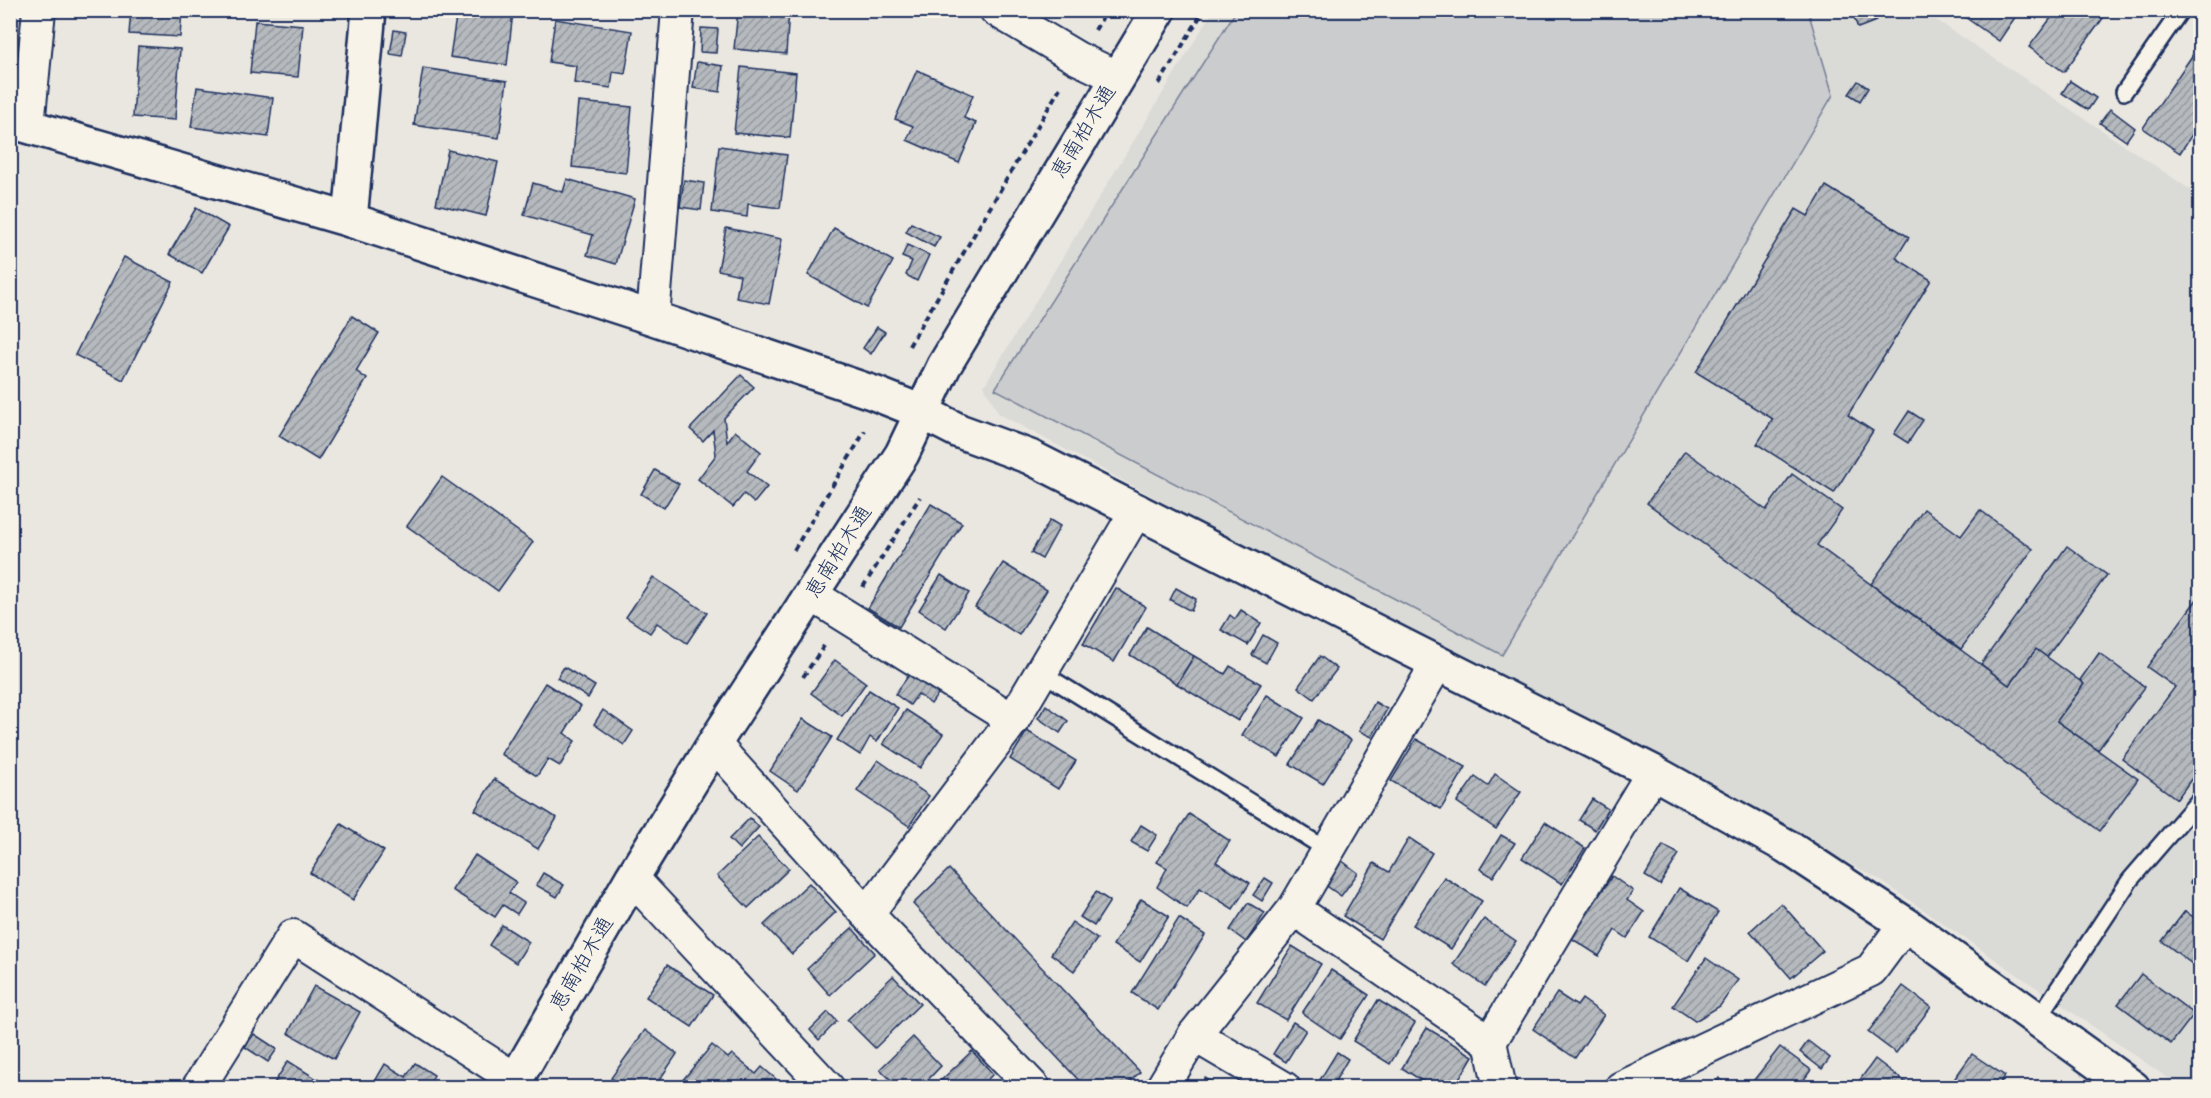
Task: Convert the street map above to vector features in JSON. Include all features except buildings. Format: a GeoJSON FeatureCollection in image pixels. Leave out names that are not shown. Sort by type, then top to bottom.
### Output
{"type":"FeatureCollection","features":[{"type":"Feature","properties":{"kind":"street"},"geometry":{"type":"LineString","coordinates":[[39,10],[20,124],[350,220],[653,318],[874,393],[922,412],[959,431],[1030,457],[1653,772],[1786,846],[1905,924],[2133,1088]]}},
{"type":"Feature","properties":{"kind":"street"},"geometry":{"type":"LineString","coordinates":[[350,220],[369,10]]}},
{"type":"Feature","properties":{"kind":"street"},"geometry":{"type":"LineString","coordinates":[[653,318],[678,10]]}},
{"type":"Feature","properties":{"kind":"street"},"geometry":{"type":"LineString","coordinates":[[996,10],[1077,58],[1117,77]]}},
{"type":"Feature","properties":{"kind":"street","name":"恵南柏木通"},"geometry":{"type":"LineString","coordinates":[[513,1083],[632,878],[714,744],[902,454],[944,366],[1159,10]]}},
{"type":"Feature","properties":{"kind":"street"},"geometry":{"type":"LineString","coordinates":[[867,914],[1013,720],[1137,510]]}},
{"type":"Feature","properties":{"kind":"street"},"geometry":{"type":"LineString","coordinates":[[812,595],[1013,720]]}},
{"type":"Feature","properties":{"kind":"street"},"geometry":{"type":"LineString","coordinates":[[1162,1088],[1194,1035],[1294,909],[1437,664]]}},
{"type":"Feature","properties":{"kind":"street"},"geometry":{"type":"LineString","coordinates":[[714,744],[867,914],[1034,1088]]}},
{"type":"Feature","properties":{"kind":"street"},"geometry":{"type":"LineString","coordinates":[[1500,1088],[1490,1042],[1653,772]]}},
{"type":"Feature","properties":{"kind":"street"},"geometry":{"type":"LineString","coordinates":[[632,878],[828,1088]]}},
{"type":"Feature","properties":{"kind":"street"},"geometry":{"type":"LineString","coordinates":[[1294,909],[1490,1042]]}},
{"type":"Feature","properties":{"kind":"street"},"geometry":{"type":"LineString","coordinates":[[1628,1086],[1871,970],[1905,924]]}},
{"type":"Feature","properties":{"kind":"street"},"geometry":{"type":"LineString","coordinates":[[198,1088],[293,936],[513,1083]]}},
{"type":"Feature","properties":{"kind":"street"},"geometry":{"type":"LineString","coordinates":[[1194,1035],[1284,1088]]}},
{"type":"Feature","properties":{"kind":"lane"},"geometry":{"type":"LineString","coordinates":[[2124,92],[2181,10]]}},
{"type":"Feature","properties":{"kind":"lane"},"geometry":{"type":"LineString","coordinates":[[1041,672],[1329,850]]}},
{"type":"Feature","properties":{"kind":"lane"},"geometry":{"type":"LineString","coordinates":[[2038,1019],[2130,880],[2200,799]]}},
{"type":"Feature","properties":{"kind":"path"},"geometry":{"type":"LineString","coordinates":[[909,346],[1107,10]]}},
{"type":"Feature","properties":{"kind":"shaded area"},"geometry":{"type":"Polygon","coordinates":[[[1213,11],[1923,11],[2200,196],[2200,1087],[2181,1087],[1880,880],[1635,746],[1429,645],[999,414],[984,386],[1213,11]]]}},
{"type":"Feature","properties":{"kind":"shaded area"},"geometry":{"type":"Polygon","coordinates":[[[1236,11],[1808,11],[1833,95],[1502,655],[995,389],[1236,11]]]}}]}
